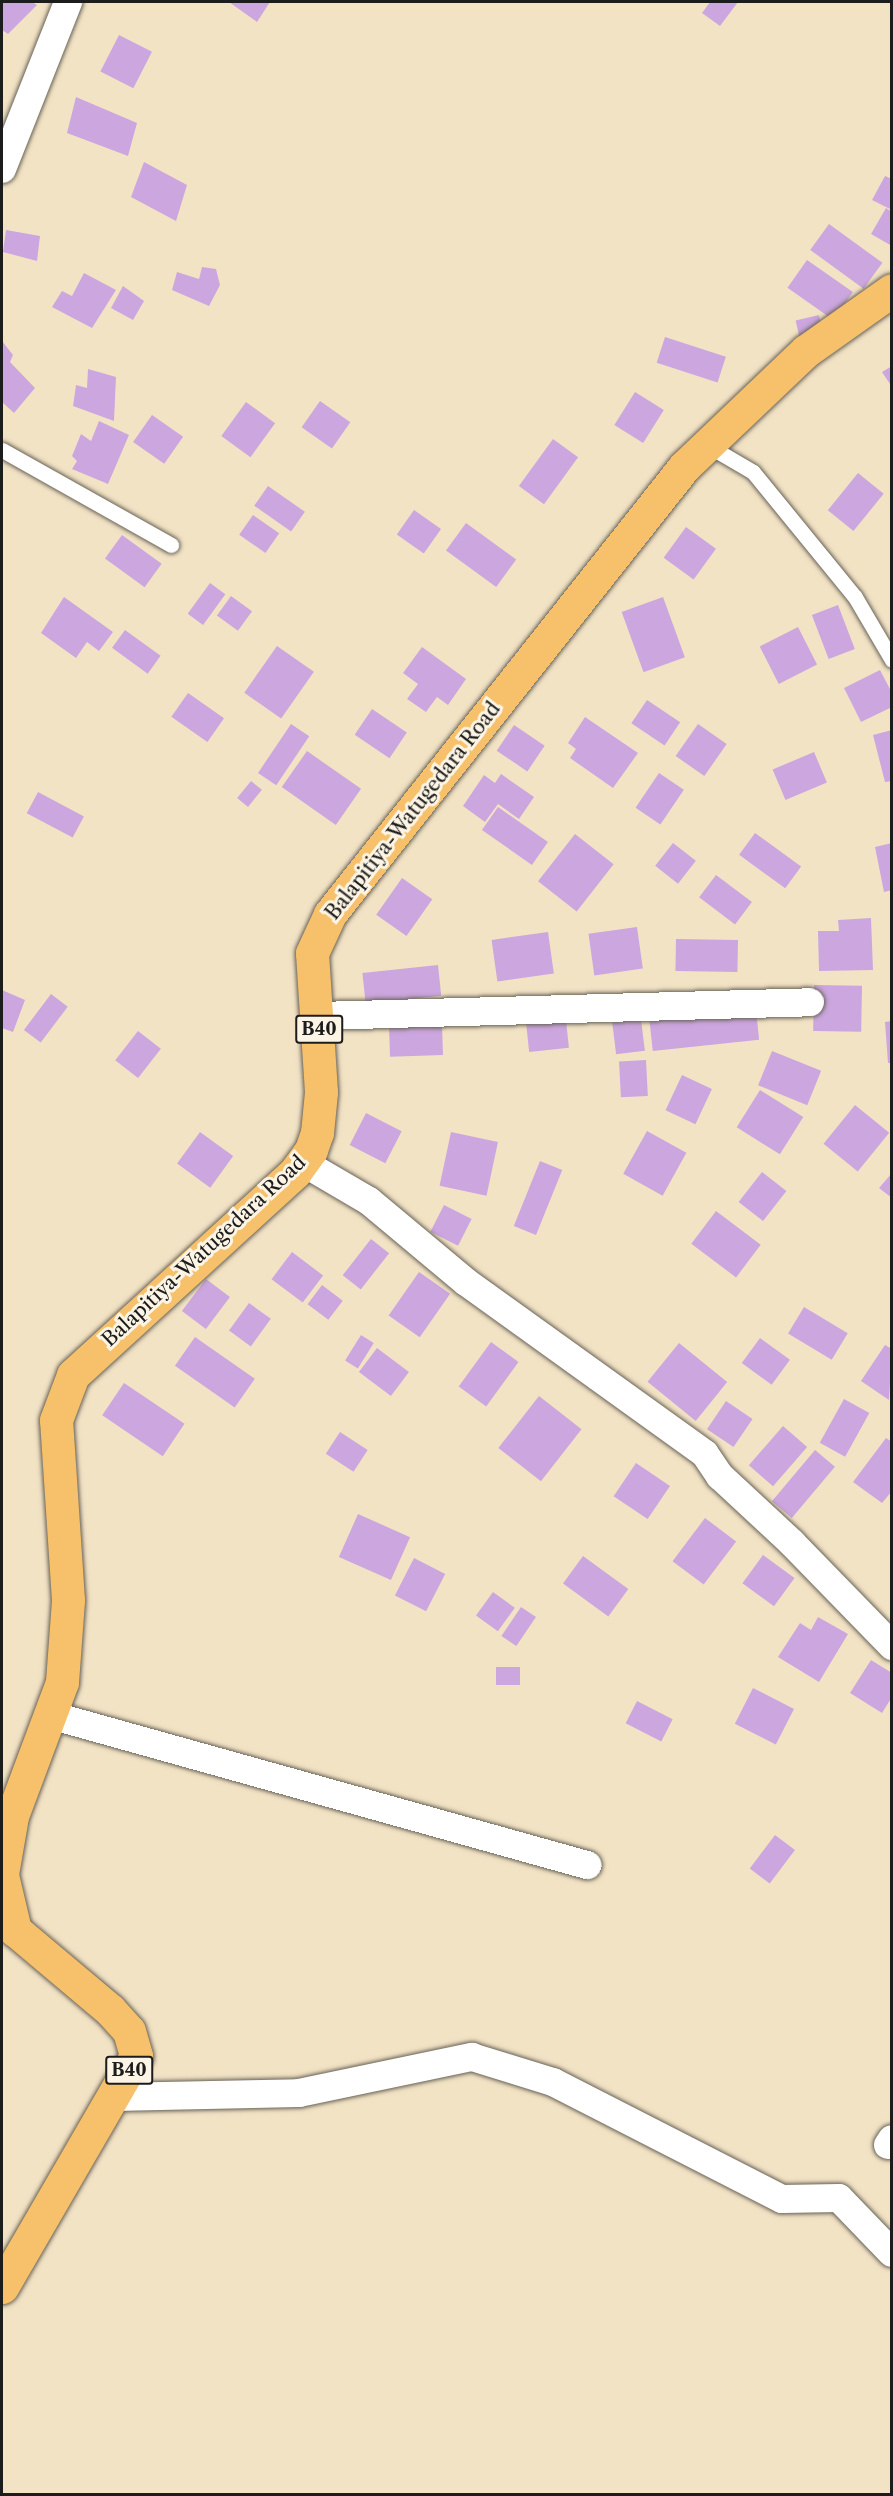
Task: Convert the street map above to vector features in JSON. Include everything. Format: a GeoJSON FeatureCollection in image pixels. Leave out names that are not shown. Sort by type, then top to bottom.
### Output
{"type":"FeatureCollection","features":[{"type":"Feature","properties":{"kind":"main road","name":"Balapitiya-Watugedara Road"},"geometry":{"type":"LineString","coordinates":[[2,2287],[136,2056],[129,2031],[15,1930],[2,1875],[12,1816],[62,1682],[68,1600],[56,1420],[73,1375],[304,1163],[317,1133],[319,1016],[312,953],[330,914],[654,502],[707,445],[807,351],[891,290]]}},
{"type":"Feature","properties":{"kind":"street"},"geometry":{"type":"LineString","coordinates":[[2,169],[68,2]]}},
{"type":"Feature","properties":{"kind":"street"},"geometry":{"type":"LineString","coordinates":[[319,1016],[810,1002]]}},
{"type":"Feature","properties":{"kind":"street"},"geometry":{"type":"LineString","coordinates":[[304,1163],[369,1201],[466,1282],[705,1454],[720,1476],[792,1543],[891,1646]]}},
{"type":"Feature","properties":{"kind":"street"},"geometry":{"type":"LineString","coordinates":[[50,1715],[587,1865]]}},
{"type":"Feature","properties":{"kind":"street"},"geometry":{"type":"LineString","coordinates":[[114,2097],[298,2093],[472,2057],[553,2082],[782,2199],[839,2198],[891,2253]]}},
{"type":"Feature","properties":{"kind":"lane"},"geometry":{"type":"LineString","coordinates":[[707,445],[753,472],[855,597],[891,660]]}},
{"type":"Feature","properties":{"kind":"lane"},"geometry":{"type":"LineString","coordinates":[[2,450],[171,545]]}},
{"type":"Feature","properties":{"kind":"building"},"geometry":{"type":"Polygon","coordinates":[[[2,2],[32,2],[37,5],[8,34],[2,30],[2,2]]]}},
{"type":"Feature","properties":{"kind":"building"},"geometry":{"type":"Polygon","coordinates":[[[229,2],[270,2],[257,22],[229,2]]]}},
{"type":"Feature","properties":{"kind":"building"},"geometry":{"type":"Polygon","coordinates":[[[710,2],[738,2],[720,26],[702,13],[710,2]]]}},
{"type":"Feature","properties":{"kind":"building"},"geometry":{"type":"Polygon","coordinates":[[[119,35],[152,52],[133,88],[100,72],[119,35]]]}},
{"type":"Feature","properties":{"kind":"building"},"geometry":{"type":"Polygon","coordinates":[[[76,97],[137,123],[128,156],[67,133],[76,97]]]}},
{"type":"Feature","properties":{"kind":"building"},"geometry":{"type":"Polygon","coordinates":[[[144,162],[187,185],[176,221],[131,197],[144,162]]]}},
{"type":"Feature","properties":{"kind":"building"},"geometry":{"type":"Polygon","coordinates":[[[885,176],[892,179],[892,210],[872,200],[885,176]]]}},
{"type":"Feature","properties":{"kind":"building"},"geometry":{"type":"Polygon","coordinates":[[[886,208],[892,212],[892,246],[871,234],[886,208]]]}},
{"type":"Feature","properties":{"kind":"building"},"geometry":{"type":"Polygon","coordinates":[[[829,224],[882,263],[864,289],[810,250],[829,224]]]}},
{"type":"Feature","properties":{"kind":"building"},"geometry":{"type":"Polygon","coordinates":[[[6,230],[40,236],[37,261],[3,252],[6,230]]]}},
{"type":"Feature","properties":{"kind":"building"},"geometry":{"type":"Polygon","coordinates":[[[807,260],[853,292],[833,320],[787,288],[807,260]]]}},
{"type":"Feature","properties":{"kind":"building"},"geometry":{"type":"Polygon","coordinates":[[[202,267],[216,269],[220,285],[209,306],[172,290],[177,272],[199,279],[202,267]]]}},
{"type":"Feature","properties":{"kind":"building"},"geometry":{"type":"Polygon","coordinates":[[[84,273],[116,290],[92,328],[52,307],[62,291],[72,296],[84,273]]]}},
{"type":"Feature","properties":{"kind":"building"},"geometry":{"type":"Polygon","coordinates":[[[123,286],[144,301],[133,320],[111,308],[123,286]]]}},
{"type":"Feature","properties":{"kind":"building"},"geometry":{"type":"Polygon","coordinates":[[[819,315],[823,333],[800,338],[796,320],[819,315]]]}},
{"type":"Feature","properties":{"kind":"building"},"geometry":{"type":"Polygon","coordinates":[[[665,337],[726,357],[718,382],[657,363],[665,337]]]}},
{"type":"Feature","properties":{"kind":"building"},"geometry":{"type":"Polygon","coordinates":[[[2,341],[13,355],[10,362],[35,388],[14,413],[2,402],[2,341]]]}},
{"type":"Feature","properties":{"kind":"building"},"geometry":{"type":"Polygon","coordinates":[[[892,366],[892,387],[882,372],[892,366]]]}},
{"type":"Feature","properties":{"kind":"building"},"geometry":{"type":"Polygon","coordinates":[[[88,369],[116,377],[114,421],[73,406],[76,385],[87,388],[88,369]]]}},
{"type":"Feature","properties":{"kind":"building"},"geometry":{"type":"Polygon","coordinates":[[[635,392],[664,410],[643,443],[614,425],[635,392]]]}},
{"type":"Feature","properties":{"kind":"building"},"geometry":{"type":"Polygon","coordinates":[[[320,401],[350,422],[332,448],[302,427],[320,401]]]}},
{"type":"Feature","properties":{"kind":"building"},"geometry":{"type":"Polygon","coordinates":[[[246,402],[275,423],[250,457],[221,436],[246,402]]]}},
{"type":"Feature","properties":{"kind":"building"},"geometry":{"type":"Polygon","coordinates":[[[152,415],[183,437],[164,464],[133,442],[152,415]]]}},
{"type":"Feature","properties":{"kind":"building"},"geometry":{"type":"Polygon","coordinates":[[[99,421],[129,435],[108,484],[72,469],[77,461],[72,456],[81,434],[91,441],[99,421]]]}},
{"type":"Feature","properties":{"kind":"building"},"geometry":{"type":"Polygon","coordinates":[[[553,439],[578,457],[544,504],[519,486],[553,439]]]}},
{"type":"Feature","properties":{"kind":"building"},"geometry":{"type":"Polygon","coordinates":[[[858,473],[884,494],[853,531],[828,510],[858,473]]]}},
{"type":"Feature","properties":{"kind":"building"},"geometry":{"type":"Polygon","coordinates":[[[268,486],[305,512],[291,531],[254,506],[268,486]]]}},
{"type":"Feature","properties":{"kind":"building"},"geometry":{"type":"Polygon","coordinates":[[[414,510],[441,529],[424,554],[397,535],[414,510]]]}},
{"type":"Feature","properties":{"kind":"building"},"geometry":{"type":"Polygon","coordinates":[[[253,515],[279,533],[265,553],[239,535],[253,515]]]}},
{"type":"Feature","properties":{"kind":"building"},"geometry":{"type":"Polygon","coordinates":[[[466,523],[516,559],[496,587],[446,551],[466,523]]]}},
{"type":"Feature","properties":{"kind":"building"},"geometry":{"type":"Polygon","coordinates":[[[686,527],[716,549],[694,579],[664,558],[686,527]]]}},
{"type":"Feature","properties":{"kind":"building"},"geometry":{"type":"Polygon","coordinates":[[[122,535],[162,564],[145,587],[105,558],[122,535]]]}},
{"type":"Feature","properties":{"kind":"building"},"geometry":{"type":"Polygon","coordinates":[[[210,583],[225,594],[203,625],[188,614],[210,583]]]}},
{"type":"Feature","properties":{"kind":"building"},"geometry":{"type":"Polygon","coordinates":[[[231,596],[252,611],[238,631],[217,615],[231,596]]]}},
{"type":"Feature","properties":{"kind":"building"},"geometry":{"type":"Polygon","coordinates":[[[64,597],[113,632],[99,651],[87,642],[76,658],[41,633],[64,597]]]}},
{"type":"Feature","properties":{"kind":"building"},"geometry":{"type":"Polygon","coordinates":[[[663,597],[685,657],[644,672],[622,612],[663,597]]]}},
{"type":"Feature","properties":{"kind":"building"},"geometry":{"type":"Polygon","coordinates":[[[838,605],[855,649],[829,659],[812,615],[838,605]]]}},
{"type":"Feature","properties":{"kind":"building"},"geometry":{"type":"Polygon","coordinates":[[[798,627],[817,664],[779,684],[760,647],[798,627]]]}},
{"type":"Feature","properties":{"kind":"building"},"geometry":{"type":"Polygon","coordinates":[[[125,630],[161,656],[148,674],[112,648],[125,630]]]}},
{"type":"Feature","properties":{"kind":"building"},"geometry":{"type":"Polygon","coordinates":[[[277,646],[314,672],[281,719],[244,693],[277,646]]]}},
{"type":"Feature","properties":{"kind":"building"},"geometry":{"type":"Polygon","coordinates":[[[422,647],[466,679],[448,705],[437,697],[426,712],[407,699],[418,684],[403,673],[422,647]]]}},
{"type":"Feature","properties":{"kind":"building"},"geometry":{"type":"Polygon","coordinates":[[[880,670],[892,693],[892,707],[861,722],[844,688],[880,670]]]}},
{"type":"Feature","properties":{"kind":"building"},"geometry":{"type":"Polygon","coordinates":[[[188,693],[224,718],[207,742],[171,717],[188,693]]]}},
{"type":"Feature","properties":{"kind":"building"},"geometry":{"type":"Polygon","coordinates":[[[647,700],[680,722],[665,746],[631,723],[647,700]]]}},
{"type":"Feature","properties":{"kind":"building"},"geometry":{"type":"Polygon","coordinates":[[[372,709],[407,732],[389,758],[355,735],[372,709]]]}},
{"type":"Feature","properties":{"kind":"building"},"geometry":{"type":"Polygon","coordinates":[[[585,717],[638,753],[613,788],[570,758],[576,749],[568,743],[585,717]]]}},
{"type":"Feature","properties":{"kind":"building"},"geometry":{"type":"Polygon","coordinates":[[[291,724],[309,736],[276,785],[258,773],[291,724]]]}},
{"type":"Feature","properties":{"kind":"building"},"geometry":{"type":"Polygon","coordinates":[[[698,724],[727,744],[704,776],[676,756],[698,724]]]}},
{"type":"Feature","properties":{"kind":"building"},"geometry":{"type":"Polygon","coordinates":[[[514,725],[545,746],[527,771],[497,751],[514,725]]]}},
{"type":"Feature","properties":{"kind":"building"},"geometry":{"type":"Polygon","coordinates":[[[892,730],[892,781],[885,782],[873,735],[892,730]]]}},
{"type":"Feature","properties":{"kind":"building"},"geometry":{"type":"Polygon","coordinates":[[[307,751],[361,789],[336,825],[282,787],[307,751]]]}},
{"type":"Feature","properties":{"kind":"building"},"geometry":{"type":"Polygon","coordinates":[[[814,752],[827,782],[785,800],[773,770],[814,752]]]}},
{"type":"Feature","properties":{"kind":"building"},"geometry":{"type":"Polygon","coordinates":[[[659,773],[684,790],[660,825],[636,808],[659,773]]]}},
{"type":"Feature","properties":{"kind":"building"},"geometry":{"type":"Polygon","coordinates":[[[501,774],[534,797],[519,819],[498,804],[485,822],[463,806],[484,775],[495,783],[501,774]]]}},
{"type":"Feature","properties":{"kind":"building"},"geometry":{"type":"Polygon","coordinates":[[[251,781],[262,790],[248,807],[237,798],[251,781]]]}},
{"type":"Feature","properties":{"kind":"building"},"geometry":{"type":"Polygon","coordinates":[[[38,792],[84,816],[73,838],[27,813],[38,792]]]}},
{"type":"Feature","properties":{"kind":"building"},"geometry":{"type":"Polygon","coordinates":[[[498,807],[548,842],[532,865],[482,830],[498,807]]]}},
{"type":"Feature","properties":{"kind":"building"},"geometry":{"type":"Polygon","coordinates":[[[755,833],[801,867],[785,888],[739,855],[755,833]]]}},
{"type":"Feature","properties":{"kind":"building"},"geometry":{"type":"Polygon","coordinates":[[[575,834],[614,864],[577,911],[538,881],[575,834]]]}},
{"type":"Feature","properties":{"kind":"building"},"geometry":{"type":"Polygon","coordinates":[[[673,843],[696,861],[678,884],[655,866],[673,843]]]}},
{"type":"Feature","properties":{"kind":"building"},"geometry":{"type":"Polygon","coordinates":[[[892,843],[892,890],[884,892],[875,847],[892,843]]]}},
{"type":"Feature","properties":{"kind":"building"},"geometry":{"type":"Polygon","coordinates":[[[716,875],[752,902],[735,924],[699,897],[716,875]]]}},
{"type":"Feature","properties":{"kind":"building"},"geometry":{"type":"Polygon","coordinates":[[[402,878],[432,899],[406,936],[376,915],[402,878]]]}},
{"type":"Feature","properties":{"kind":"building"},"geometry":{"type":"Polygon","coordinates":[[[871,918],[873,970],[819,971],[818,931],[839,931],[838,920],[871,918]]]}},
{"type":"Feature","properties":{"kind":"building"},"geometry":{"type":"Polygon","coordinates":[[[637,927],[643,969],[594,975],[588,934],[637,927]]]}},
{"type":"Feature","properties":{"kind":"building"},"geometry":{"type":"Polygon","coordinates":[[[548,932],[554,974],[497,982],[492,940],[548,932]]]}},
{"type":"Feature","properties":{"kind":"building"},"geometry":{"type":"Polygon","coordinates":[[[676,939],[738,940],[737,972],[675,971],[676,939]]]}},
{"type":"Feature","properties":{"kind":"building"},"geometry":{"type":"Polygon","coordinates":[[[438,965],[441,996],[366,1004],[362,973],[438,965]]]}},
{"type":"Feature","properties":{"kind":"building"},"geometry":{"type":"Polygon","coordinates":[[[814,985],[862,986],[861,1032],[813,1031],[814,985]]]}},
{"type":"Feature","properties":{"kind":"building"},"geometry":{"type":"Polygon","coordinates":[[[2,990],[25,1000],[13,1032],[2,1028],[2,990]]]}},
{"type":"Feature","properties":{"kind":"building"},"geometry":{"type":"Polygon","coordinates":[[[51,994],[68,1007],[41,1043],[24,1030],[51,994]]]}},
{"type":"Feature","properties":{"kind":"building"},"geometry":{"type":"Polygon","coordinates":[[[756,1010],[759,1040],[653,1051],[650,1021],[756,1010]]]}},
{"type":"Feature","properties":{"kind":"building"},"geometry":{"type":"Polygon","coordinates":[[[641,1019],[645,1051],[616,1054],[612,1023],[641,1019]]]}},
{"type":"Feature","properties":{"kind":"building"},"geometry":{"type":"Polygon","coordinates":[[[566,1020],[569,1048],[529,1052],[526,1024],[566,1020]]]}},
{"type":"Feature","properties":{"kind":"building"},"geometry":{"type":"Polygon","coordinates":[[[892,1021],[892,1063],[888,1063],[885,1022],[892,1021]]]}},
{"type":"Feature","properties":{"kind":"building"},"geometry":{"type":"Polygon","coordinates":[[[442,1026],[443,1055],[390,1057],[389,1028],[442,1026]]]}},
{"type":"Feature","properties":{"kind":"building"},"geometry":{"type":"Polygon","coordinates":[[[138,1031],[161,1049],[138,1078],[115,1060],[138,1031]]]}},
{"type":"Feature","properties":{"kind":"building"},"geometry":{"type":"Polygon","coordinates":[[[772,1051],[821,1071],[807,1105],[758,1085],[772,1051]]]}},
{"type":"Feature","properties":{"kind":"building"},"geometry":{"type":"Polygon","coordinates":[[[646,1060],[648,1096],[621,1097],[619,1061],[646,1060]]]}},
{"type":"Feature","properties":{"kind":"building"},"geometry":{"type":"Polygon","coordinates":[[[682,1075],[712,1089],[695,1124],[666,1110],[682,1075]]]}},
{"type":"Feature","properties":{"kind":"building"},"geometry":{"type":"Polygon","coordinates":[[[760,1090],[803,1117],[780,1154],[737,1127],[760,1090]]]}},
{"type":"Feature","properties":{"kind":"building"},"geometry":{"type":"Polygon","coordinates":[[[855,1105],[889,1133],[858,1172],[824,1144],[855,1105]]]}},
{"type":"Feature","properties":{"kind":"building"},"geometry":{"type":"Polygon","coordinates":[[[366,1113],[402,1131],[385,1163],[350,1145],[366,1113]]]}},
{"type":"Feature","properties":{"kind":"building"},"geometry":{"type":"Polygon","coordinates":[[[647,1131],[686,1153],[663,1196],[623,1174],[647,1131]]]}},
{"type":"Feature","properties":{"kind":"building"},"geometry":{"type":"Polygon","coordinates":[[[200,1132],[233,1156],[210,1188],[177,1164],[200,1132]]]}},
{"type":"Feature","properties":{"kind":"building"},"geometry":{"type":"Polygon","coordinates":[[[451,1132],[498,1142],[487,1196],[440,1186],[451,1132]]]}},
{"type":"Feature","properties":{"kind":"building"},"geometry":{"type":"Polygon","coordinates":[[[540,1161],[562,1170],[536,1235],[514,1226],[540,1161]]]}},
{"type":"Feature","properties":{"kind":"building"},"geometry":{"type":"Polygon","coordinates":[[[762,1172],[786,1191],[763,1221],[739,1202],[762,1172]]]}},
{"type":"Feature","properties":{"kind":"building"},"geometry":{"type":"Polygon","coordinates":[[[892,1173],[892,1198],[879,1188],[892,1173]]]}},
{"type":"Feature","properties":{"kind":"building"},"geometry":{"type":"Polygon","coordinates":[[[444,1205],[472,1219],[458,1246],[430,1232],[444,1205]]]}},
{"type":"Feature","properties":{"kind":"building"},"geometry":{"type":"Polygon","coordinates":[[[716,1211],[761,1245],[736,1277],[691,1244],[716,1211]]]}},
{"type":"Feature","properties":{"kind":"building"},"geometry":{"type":"Polygon","coordinates":[[[371,1239],[389,1253],[361,1289],[343,1275],[371,1239]]]}},
{"type":"Feature","properties":{"kind":"building"},"geometry":{"type":"Polygon","coordinates":[[[292,1252],[323,1275],[303,1303],[272,1279],[292,1252]]]}},
{"type":"Feature","properties":{"kind":"building"},"geometry":{"type":"Polygon","coordinates":[[[419,1272],[450,1294],[420,1337],[389,1315],[419,1272]]]}},
{"type":"Feature","properties":{"kind":"building"},"geometry":{"type":"Polygon","coordinates":[[[206,1279],[230,1297],[206,1329],[182,1311],[206,1279]]]}},
{"type":"Feature","properties":{"kind":"building"},"geometry":{"type":"Polygon","coordinates":[[[322,1285],[343,1301],[328,1320],[308,1304],[322,1285]]]}},
{"type":"Feature","properties":{"kind":"building"},"geometry":{"type":"Polygon","coordinates":[[[249,1303],[271,1319],[251,1346],[229,1331],[249,1303]]]}},
{"type":"Feature","properties":{"kind":"building"},"geometry":{"type":"Polygon","coordinates":[[[804,1307],[848,1333],[832,1360],[788,1334],[804,1307]]]}},
{"type":"Feature","properties":{"kind":"building"},"geometry":{"type":"Polygon","coordinates":[[[361,1335],[374,1343],[358,1368],[345,1360],[361,1335]]]}},
{"type":"Feature","properties":{"kind":"building"},"geometry":{"type":"Polygon","coordinates":[[[195,1337],[255,1379],[235,1408],[175,1366],[195,1337]]]}},
{"type":"Feature","properties":{"kind":"building"},"geometry":{"type":"Polygon","coordinates":[[[760,1338],[790,1360],[772,1385],[742,1363],[760,1338]]]}},
{"type":"Feature","properties":{"kind":"building"},"geometry":{"type":"Polygon","coordinates":[[[491,1342],[519,1362],[486,1406],[459,1386],[491,1342]]]}},
{"type":"Feature","properties":{"kind":"building"},"geometry":{"type":"Polygon","coordinates":[[[679,1343],[727,1382],[696,1421],[648,1382],[679,1343]]]}},
{"type":"Feature","properties":{"kind":"building"},"geometry":{"type":"Polygon","coordinates":[[[885,1345],[892,1349],[889,1400],[861,1381],[885,1345]]]}},
{"type":"Feature","properties":{"kind":"building"},"geometry":{"type":"Polygon","coordinates":[[[377,1348],[409,1372],[391,1396],[359,1372],[377,1348]]]}},
{"type":"Feature","properties":{"kind":"building"},"geometry":{"type":"Polygon","coordinates":[[[124,1383],[185,1424],[163,1456],[102,1415],[124,1383]]]}},
{"type":"Feature","properties":{"kind":"building"},"geometry":{"type":"Polygon","coordinates":[[[539,1396],[582,1429],[541,1481],[498,1448],[539,1396]]]}},
{"type":"Feature","properties":{"kind":"building"},"geometry":{"type":"Polygon","coordinates":[[[844,1399],[869,1413],[845,1457],[820,1443],[844,1399]]]}},
{"type":"Feature","properties":{"kind":"building"},"geometry":{"type":"Polygon","coordinates":[[[726,1401],[753,1419],[734,1447],[707,1429],[726,1401]]]}},
{"type":"Feature","properties":{"kind":"building"},"geometry":{"type":"Polygon","coordinates":[[[783,1426],[807,1447],[773,1486],[749,1465],[783,1426]]]}},
{"type":"Feature","properties":{"kind":"building"},"geometry":{"type":"Polygon","coordinates":[[[340,1432],[368,1450],[354,1472],[326,1454],[340,1432]]]}},
{"type":"Feature","properties":{"kind":"building"},"geometry":{"type":"Polygon","coordinates":[[[886,1438],[892,1442],[892,1491],[882,1503],[853,1482],[886,1438]]]}},
{"type":"Feature","properties":{"kind":"building"},"geometry":{"type":"Polygon","coordinates":[[[815,1450],[835,1467],[792,1518],[772,1501],[815,1450]]]}},
{"type":"Feature","properties":{"kind":"building"},"geometry":{"type":"Polygon","coordinates":[[[636,1463],[670,1486],[648,1519],[614,1496],[636,1463]]]}},
{"type":"Feature","properties":{"kind":"building"},"geometry":{"type":"Polygon","coordinates":[[[358,1514],[410,1537],[391,1580],[339,1557],[358,1514]]]}},
{"type":"Feature","properties":{"kind":"building"},"geometry":{"type":"Polygon","coordinates":[[[705,1518],[736,1541],[704,1585],[673,1561],[705,1518]]]}},
{"type":"Feature","properties":{"kind":"building"},"geometry":{"type":"Polygon","coordinates":[[[763,1555],[795,1578],[774,1606],[742,1583],[763,1555]]]}},
{"type":"Feature","properties":{"kind":"building"},"geometry":{"type":"Polygon","coordinates":[[[583,1556],[628,1589],[608,1616],[563,1584],[583,1556]]]}},
{"type":"Feature","properties":{"kind":"building"},"geometry":{"type":"Polygon","coordinates":[[[414,1558],[445,1574],[426,1611],[395,1595],[414,1558]]]}},
{"type":"Feature","properties":{"kind":"building"},"geometry":{"type":"Polygon","coordinates":[[[493,1592],[515,1608],[498,1631],[476,1615],[493,1592]]]}},
{"type":"Feature","properties":{"kind":"building"},"geometry":{"type":"Polygon","coordinates":[[[521,1607],[536,1617],[516,1646],[501,1636],[521,1607]]]}},
{"type":"Feature","properties":{"kind":"building"},"geometry":{"type":"Polygon","coordinates":[[[818,1617],[848,1634],[819,1682],[778,1657],[800,1623],[811,1630],[818,1617]]]}},
{"type":"Feature","properties":{"kind":"building"},"geometry":{"type":"Polygon","coordinates":[[[871,1660],[892,1673],[892,1697],[882,1713],[850,1693],[871,1660]]]}},
{"type":"Feature","properties":{"kind":"building"},"geometry":{"type":"Polygon","coordinates":[[[496,1667],[520,1667],[520,1685],[496,1685],[496,1667]]]}},
{"type":"Feature","properties":{"kind":"building"},"geometry":{"type":"Polygon","coordinates":[[[753,1688],[794,1709],[776,1745],[735,1724],[753,1688]]]}},
{"type":"Feature","properties":{"kind":"building"},"geometry":{"type":"Polygon","coordinates":[[[637,1701],[673,1719],[661,1741],[626,1723],[637,1701]]]}},
{"type":"Feature","properties":{"kind":"building"},"geometry":{"type":"Polygon","coordinates":[[[775,1835],[795,1850],[770,1884],[750,1869],[775,1835]]]}}]}
